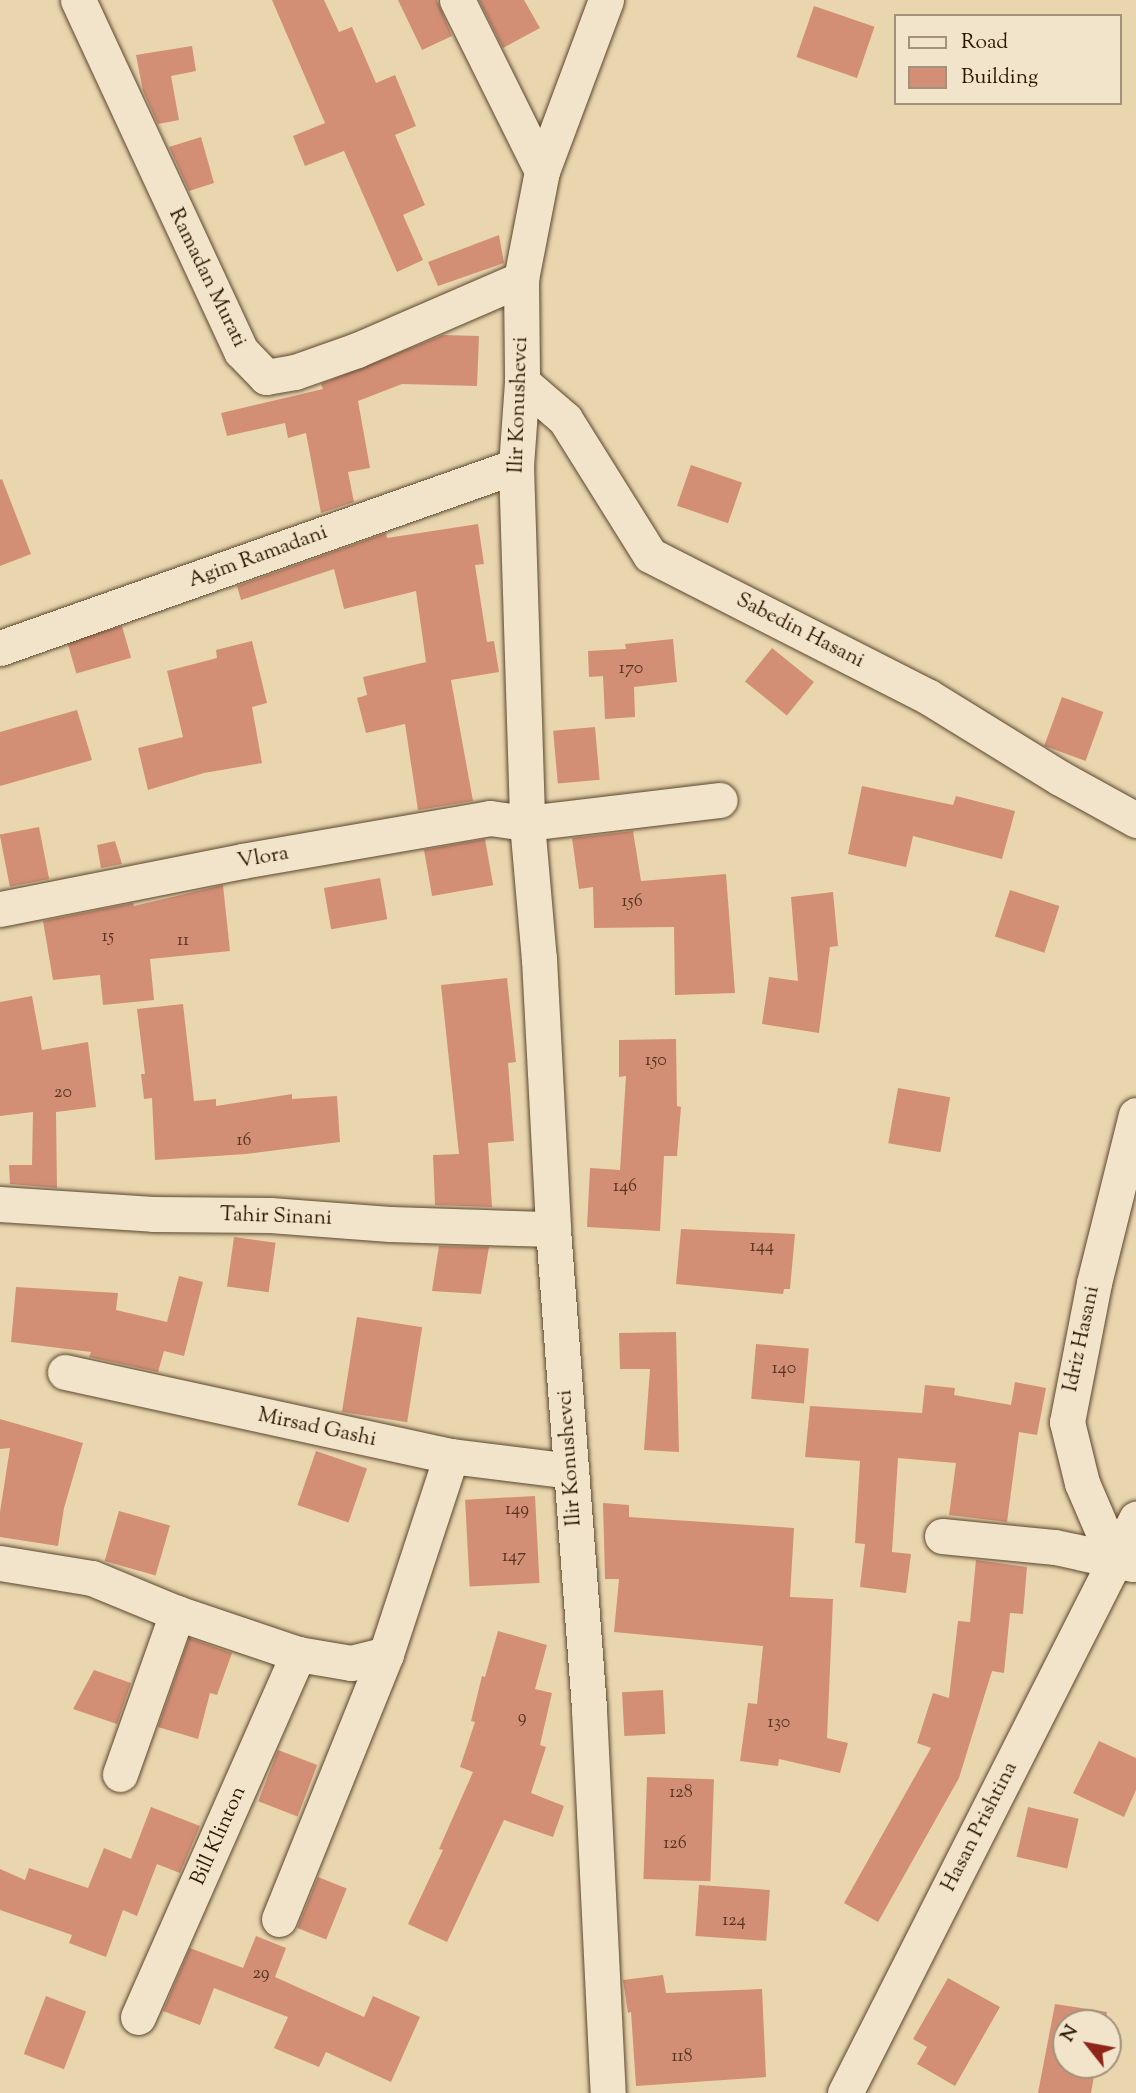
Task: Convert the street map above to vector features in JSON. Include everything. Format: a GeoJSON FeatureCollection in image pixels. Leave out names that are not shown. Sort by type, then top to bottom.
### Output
{"type":"FeatureCollection","features":[{"type":"Feature","properties":{"kind":"street","name":"Ramadan Murati"},"geometry":{"type":"LineString","coordinates":[[78,0],[241,351],[266,377],[295,372],[356,350],[521,279]]}},
{"type":"Feature","properties":{"kind":"street"},"geometry":{"type":"LineString","coordinates":[[457,0],[542,170]]}},
{"type":"Feature","properties":{"kind":"street","name":"Ilir Konushevci"},"geometry":{"type":"LineString","coordinates":[[606,0],[542,170],[521,279],[522,382],[516,466],[527,823],[539,959],[553,1229],[589,1710],[608,2093]]}},
{"type":"Feature","properties":{"kind":"street","name":"Sabedin Hasani"},"geometry":{"type":"LineString","coordinates":[[522,382],[565,419],[650,555],[927,696],[1136,820]]}},
{"type":"Feature","properties":{"kind":"street","name":"Agim Ramadani"},"geometry":{"type":"LineString","coordinates":[[0,648],[516,466]]}},
{"type":"Feature","properties":{"kind":"street"},"geometry":{"type":"LineString","coordinates":[[527,823],[720,800]]}},
{"type":"Feature","properties":{"kind":"street","name":"Vlora"},"geometry":{"type":"LineString","coordinates":[[0,909],[242,861],[490,818],[527,823]]}},
{"type":"Feature","properties":{"kind":"street","name":"Idriz Hasani"},"geometry":{"type":"LineString","coordinates":[[1125,1563],[1082,1483],[1067,1422],[1091,1295],[1136,1115]]}},
{"type":"Feature","properties":{"kind":"street","name":"Tahir Sinani"},"geometry":{"type":"LineString","coordinates":[[0,1204],[153,1214],[270,1215],[390,1224],[553,1229]]}},
{"type":"Feature","properties":{"kind":"street","name":"Mirsad Gashi"},"geometry":{"type":"LineString","coordinates":[[65,1372],[451,1456],[571,1471]]}},
{"type":"Feature","properties":{"kind":"street"},"geometry":{"type":"LineString","coordinates":[[279,1919],[386,1654],[451,1456]]}},
{"type":"Feature","properties":{"kind":"street","name":"Hasan Prishtina"},"geometry":{"type":"LineString","coordinates":[[845,2093],[1125,1563],[1136,1519]]}},
{"type":"Feature","properties":{"kind":"street"},"geometry":{"type":"LineString","coordinates":[[942,1536],[1055,1547],[1125,1563]]}},
{"type":"Feature","properties":{"kind":"street"},"geometry":{"type":"LineString","coordinates":[[0,1563],[92,1578],[177,1613],[298,1654],[351,1663],[386,1654]]}},
{"type":"Feature","properties":{"kind":"street"},"geometry":{"type":"LineString","coordinates":[[120,1774],[177,1613]]}},
{"type":"Feature","properties":{"kind":"street","name":"Bill Klinton"},"geometry":{"type":"LineString","coordinates":[[138,2017],[298,1654]]}},
{"type":"Feature","properties":{"kind":"building"},"geometry":{"type":"Polygon","coordinates":[[[272,0],[324,0],[339,32],[352,27],[376,83],[395,75],[416,126],[395,135],[425,205],[403,215],[423,260],[397,272],[344,151],[305,166],[293,136],[325,123],[272,0]]]}},
{"type":"Feature","properties":{"kind":"building"},"geometry":{"type":"Polygon","coordinates":[[[398,0],[437,0],[452,36],[422,50],[398,0]]]}},
{"type":"Feature","properties":{"kind":"building"},"geometry":{"type":"Polygon","coordinates":[[[479,0],[524,0],[540,28],[503,48],[479,0]]]}},
{"type":"Feature","properties":{"kind":"building"},"geometry":{"type":"Polygon","coordinates":[[[814,6],[875,27],[857,78],[796,57],[814,6]]]}},
{"type":"Feature","properties":{"kind":"building"},"geometry":{"type":"Polygon","coordinates":[[[192,46],[196,71],[171,76],[179,120],[158,124],[143,91],[136,55],[192,46]]]}},
{"type":"Feature","properties":{"kind":"building"},"geometry":{"type":"Polygon","coordinates":[[[201,137],[214,183],[189,191],[169,147],[201,137]]]}},
{"type":"Feature","properties":{"kind":"building"},"geometry":{"type":"Polygon","coordinates":[[[499,235],[504,263],[438,286],[428,262],[499,235]]]}},
{"type":"Feature","properties":{"kind":"building"},"geometry":{"type":"Polygon","coordinates":[[[443,335],[479,336],[477,386],[402,384],[358,401],[370,468],[348,472],[354,502],[321,513],[306,433],[288,438],[285,423],[227,436],[221,413],[323,389],[321,384],[443,335]]]}},
{"type":"Feature","properties":{"kind":"building"},"geometry":{"type":"Polygon","coordinates":[[[691,465],[742,483],[728,523],[677,506],[691,465]]]}},
{"type":"Feature","properties":{"kind":"building"},"geometry":{"type":"Polygon","coordinates":[[[2,479],[31,554],[0,566],[0,480],[2,479]]]}},
{"type":"Feature","properties":{"kind":"building"},"geometry":{"type":"Polygon","coordinates":[[[478,524],[484,564],[475,565],[487,642],[494,641],[499,672],[451,680],[473,801],[418,810],[405,724],[366,733],[357,698],[367,695],[363,677],[426,662],[416,591],[344,609],[334,569],[241,600],[237,586],[386,533],[387,538],[478,524]]]}},
{"type":"Feature","properties":{"kind":"building"},"geometry":{"type":"Polygon","coordinates":[[[122,626],[131,658],[76,673],[67,642],[122,626]]]}},
{"type":"Feature","properties":{"kind":"building"},"geometry":{"type":"Polygon","coordinates":[[[673,639],[677,682],[634,687],[635,717],[605,719],[603,676],[589,677],[588,651],[626,649],[625,644],[673,639]]]}},
{"type":"Feature","properties":{"kind":"building"},"geometry":{"type":"Polygon","coordinates":[[[252,641],[267,703],[252,707],[262,763],[204,773],[148,790],[138,748],[183,737],[167,671],[217,658],[216,650],[252,641]]]}},
{"type":"Feature","properties":{"kind":"building"},"geometry":{"type":"Polygon","coordinates":[[[772,648],[814,682],[787,715],[745,681],[772,648]]]}},
{"type":"Feature","properties":{"kind":"building"},"geometry":{"type":"Polygon","coordinates":[[[1062,697],[1103,712],[1086,761],[1044,746],[1062,697]]]}},
{"type":"Feature","properties":{"kind":"building"},"geometry":{"type":"Polygon","coordinates":[[[77,710],[92,760],[0,786],[0,732],[77,710]]]}},
{"type":"Feature","properties":{"kind":"building"},"geometry":{"type":"Polygon","coordinates":[[[595,727],[600,780],[558,783],[553,731],[595,727]]]}},
{"type":"Feature","properties":{"kind":"building"},"geometry":{"type":"Polygon","coordinates":[[[862,786],[953,805],[956,796],[1015,811],[1002,859],[913,836],[906,867],[848,854],[862,786]]]}},
{"type":"Feature","properties":{"kind":"building"},"geometry":{"type":"Polygon","coordinates":[[[39,827],[49,879],[10,887],[0,835],[39,827]]]}},
{"type":"Feature","properties":{"kind":"building"},"geometry":{"type":"Polygon","coordinates":[[[633,831],[641,881],[726,874],[735,993],[675,995],[674,927],[594,928],[593,887],[579,889],[572,838],[633,831]]]}},
{"type":"Feature","properties":{"kind":"building"},"geometry":{"type":"Polygon","coordinates":[[[485,839],[493,885],[432,896],[424,850],[485,839]]]}},
{"type":"Feature","properties":{"kind":"building"},"geometry":{"type":"Polygon","coordinates":[[[115,841],[122,864],[101,868],[97,845],[115,841]]]}},
{"type":"Feature","properties":{"kind":"building"},"geometry":{"type":"Polygon","coordinates":[[[380,878],[387,919],[331,929],[324,888],[380,878]]]}},
{"type":"Feature","properties":{"kind":"building"},"geometry":{"type":"Polygon","coordinates":[[[223,885],[230,951],[150,959],[154,1000],[103,1005],[100,975],[53,980],[43,921],[133,903],[134,906],[223,885]]]}},
{"type":"Feature","properties":{"kind":"building"},"geometry":{"type":"Polygon","coordinates":[[[1010,890],[1059,906],[1044,953],[995,937],[1010,890]]]}},
{"type":"Feature","properties":{"kind":"building"},"geometry":{"type":"Polygon","coordinates":[[[833,892],[838,946],[830,947],[819,1033],[762,1024],[769,977],[798,981],[791,897],[833,892]]]}},
{"type":"Feature","properties":{"kind":"building"},"geometry":{"type":"Polygon","coordinates":[[[507,978],[516,1062],[508,1063],[514,1141],[488,1143],[492,1207],[435,1205],[433,1155],[459,1154],[441,985],[507,978]]]}},
{"type":"Feature","properties":{"kind":"building"},"geometry":{"type":"Polygon","coordinates":[[[32,996],[42,1050],[88,1042],[96,1107],[56,1112],[57,1188],[10,1184],[9,1165],[32,1165],[33,1112],[0,1116],[0,1002],[32,996]]]}},
{"type":"Feature","properties":{"kind":"building"},"geometry":{"type":"Polygon","coordinates":[[[183,1004],[194,1101],[216,1099],[216,1106],[292,1094],[292,1099],[337,1096],[340,1142],[246,1154],[155,1160],[152,1098],[144,1099],[141,1074],[145,1074],[137,1009],[183,1004]]]}},
{"type":"Feature","properties":{"kind":"building"},"geometry":{"type":"Polygon","coordinates":[[[676,1039],[677,1106],[681,1107],[677,1156],[664,1156],[660,1231],[587,1227],[590,1168],[620,1170],[626,1076],[619,1077],[619,1040],[676,1039]]]}},
{"type":"Feature","properties":{"kind":"building"},"geometry":{"type":"Polygon","coordinates":[[[898,1088],[950,1097],[940,1152],[888,1143],[898,1088]]]}},
{"type":"Feature","properties":{"kind":"building"},"geometry":{"type":"Polygon","coordinates":[[[681,1229],[795,1234],[790,1289],[784,1289],[783,1294],[676,1284],[681,1229]]]}},
{"type":"Feature","properties":{"kind":"building"},"geometry":{"type":"Polygon","coordinates":[[[234,1237],[276,1243],[269,1292],[227,1287],[234,1237]]]}},
{"type":"Feature","properties":{"kind":"building"},"geometry":{"type":"Polygon","coordinates":[[[439,1246],[489,1247],[481,1294],[432,1291],[439,1246]]]}},
{"type":"Feature","properties":{"kind":"building"},"geometry":{"type":"Polygon","coordinates":[[[179,1276],[203,1282],[184,1356],[164,1351],[158,1372],[89,1357],[91,1352],[11,1342],[16,1287],[118,1293],[116,1310],[167,1322],[179,1276]]]}},
{"type":"Feature","properties":{"kind":"building"},"geometry":{"type":"Polygon","coordinates":[[[357,1317],[422,1327],[407,1422],[342,1412],[357,1317]]]}},
{"type":"Feature","properties":{"kind":"building"},"geometry":{"type":"Polygon","coordinates":[[[676,1332],[679,1452],[644,1450],[650,1369],[620,1369],[619,1333],[676,1332]]]}},
{"type":"Feature","properties":{"kind":"building"},"geometry":{"type":"Polygon","coordinates":[[[756,1344],[809,1349],[804,1403],[751,1399],[756,1344]]]}},
{"type":"Feature","properties":{"kind":"building"},"geometry":{"type":"Polygon","coordinates":[[[1015,1382],[1046,1388],[1037,1435],[1019,1432],[1007,1522],[949,1515],[956,1463],[898,1458],[892,1552],[911,1554],[906,1593],[860,1587],[865,1544],[855,1543],[860,1461],[805,1457],[810,1406],[922,1413],[925,1385],[955,1388],[954,1395],[1011,1405],[1015,1382]]]}},
{"type":"Feature","properties":{"kind":"building"},"geometry":{"type":"Polygon","coordinates":[[[0,1419],[83,1443],[64,1508],[58,1546],[0,1537],[0,1512],[10,1448],[0,1449],[0,1419]]]}},
{"type":"Feature","properties":{"kind":"building"},"geometry":{"type":"Polygon","coordinates":[[[316,1451],[367,1469],[349,1522],[297,1505],[316,1451]]]}},
{"type":"Feature","properties":{"kind":"building"},"geometry":{"type":"Polygon","coordinates":[[[535,1496],[540,1583],[470,1587],[465,1500],[535,1496]]]}},
{"type":"Feature","properties":{"kind":"building"},"geometry":{"type":"Polygon","coordinates":[[[603,1503],[629,1505],[629,1517],[794,1528],[790,1597],[833,1599],[827,1738],[848,1743],[840,1773],[779,1759],[778,1766],[740,1761],[748,1703],[757,1704],[763,1646],[614,1632],[619,1579],[605,1579],[603,1503]]]}},
{"type":"Feature","properties":{"kind":"building"},"geometry":{"type":"Polygon","coordinates":[[[119,1511],[170,1526],[156,1576],[105,1561],[119,1511]]]}},
{"type":"Feature","properties":{"kind":"building"},"geometry":{"type":"Polygon","coordinates":[[[976,1560],[1027,1567],[1023,1614],[1010,1613],[1004,1673],[992,1671],[959,1778],[878,1922],[844,1903],[931,1748],[917,1743],[933,1693],[949,1698],[958,1621],[970,1622],[976,1560]]]}},
{"type":"Feature","properties":{"kind":"building"},"geometry":{"type":"Polygon","coordinates":[[[498,1631],[547,1645],[535,1689],[552,1693],[540,1745],[546,1747],[531,1793],[564,1806],[553,1837],[504,1820],[447,1942],[408,1924],[443,1850],[439,1849],[473,1772],[460,1767],[475,1722],[471,1721],[482,1676],[485,1677],[498,1631]]]}},
{"type":"Feature","properties":{"kind":"building"},"geometry":{"type":"Polygon","coordinates":[[[189,1638],[232,1653],[217,1695],[210,1693],[198,1739],[158,1727],[189,1638]]]}},
{"type":"Feature","properties":{"kind":"building"},"geometry":{"type":"Polygon","coordinates":[[[94,1670],[131,1683],[117,1724],[73,1709],[94,1670]]]}},
{"type":"Feature","properties":{"kind":"building"},"geometry":{"type":"Polygon","coordinates":[[[663,1690],[665,1734],[624,1736],[622,1692],[663,1690]]]}},
{"type":"Feature","properties":{"kind":"building"},"geometry":{"type":"Polygon","coordinates":[[[1099,1741],[1136,1758],[1136,1790],[1124,1817],[1073,1793],[1099,1741]]]}},
{"type":"Feature","properties":{"kind":"building"},"geometry":{"type":"Polygon","coordinates":[[[278,1750],[317,1765],[298,1816],[258,1801],[278,1750]]]}},
{"type":"Feature","properties":{"kind":"building"},"geometry":{"type":"Polygon","coordinates":[[[647,1777],[714,1779],[710,1881],[643,1879],[647,1777]]]}},
{"type":"Feature","properties":{"kind":"building"},"geometry":{"type":"Polygon","coordinates":[[[151,1807],[200,1826],[180,1873],[157,1864],[137,1916],[123,1910],[106,1957],[69,1943],[72,1935],[0,1910],[0,1869],[25,1880],[29,1868],[88,1888],[104,1848],[131,1859],[151,1807]]]}},
{"type":"Feature","properties":{"kind":"building"},"geometry":{"type":"Polygon","coordinates":[[[1028,1807],[1079,1819],[1067,1868],[1017,1857],[1028,1807]]]}},
{"type":"Feature","properties":{"kind":"building"},"geometry":{"type":"Polygon","coordinates":[[[318,1877],[347,1889],[326,1940],[297,1928],[318,1877]]]}},
{"type":"Feature","properties":{"kind":"building"},"geometry":{"type":"Polygon","coordinates":[[[699,1885],[770,1890],[766,1941],[695,1936],[699,1885]]]}},
{"type":"Feature","properties":{"kind":"building"},"geometry":{"type":"Polygon","coordinates":[[[256,1936],[286,1948],[275,1977],[364,2017],[373,1996],[420,2017],[391,2082],[326,2052],[319,2067],[274,2048],[288,2017],[214,1988],[200,2025],[163,2011],[190,1948],[243,1968],[256,1936]]]}},
{"type":"Feature","properties":{"kind":"building"},"geometry":{"type":"Polygon","coordinates":[[[663,1975],[666,1993],[762,1989],[766,2077],[636,2086],[631,2012],[628,2013],[623,1980],[663,1975]]]}},
{"type":"Feature","properties":{"kind":"building"},"geometry":{"type":"Polygon","coordinates":[[[948,1978],[1000,2007],[955,2086],[917,2064],[927,2047],[913,2039],[948,1978]]]}},
{"type":"Feature","properties":{"kind":"building"},"geometry":{"type":"Polygon","coordinates":[[[46,1996],[86,2011],[64,2069],[24,2054],[46,1996]]]}},
{"type":"Feature","properties":{"kind":"building"},"geometry":{"type":"Polygon","coordinates":[[[1055,2004],[1088,2009],[1054,2009],[1055,2004]]]}},
{"type":"Feature","properties":{"kind":"building"},"geometry":{"type":"Polygon","coordinates":[[[1052,2020],[1052,2079],[1094,2079],[1091,2093],[1038,2093],[1052,2020]]]}}]}
